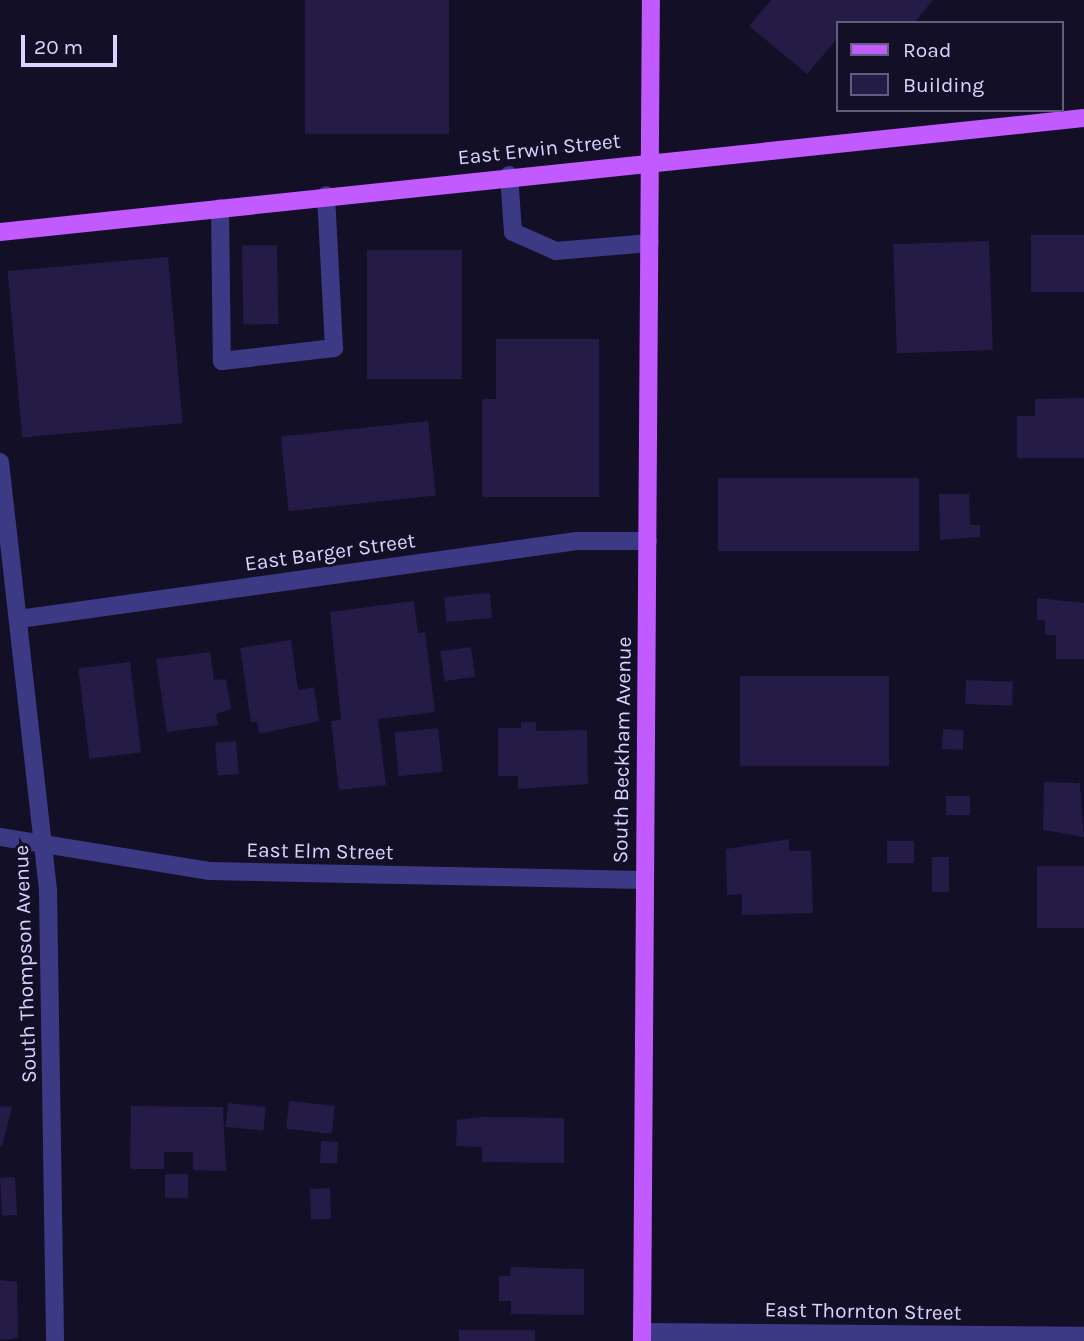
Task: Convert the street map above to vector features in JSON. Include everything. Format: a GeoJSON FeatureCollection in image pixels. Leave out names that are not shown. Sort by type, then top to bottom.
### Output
{"type":"FeatureCollection","features":[{"type":"Feature","properties":{"kind":"main road","name":"South Beckham Avenue"},"geometry":{"type":"LineString","coordinates":[[642,1336],[651,0]]}},
{"type":"Feature","properties":{"kind":"main road","name":"East Erwin Street"},"geometry":{"type":"LineString","coordinates":[[0,232],[650,159],[1084,118]]}},
{"type":"Feature","properties":{"kind":"street"},"geometry":{"type":"LineString","coordinates":[[509,175],[513,232],[556,251],[650,243]]}},
{"type":"Feature","properties":{"kind":"street"},"geometry":{"type":"LineString","coordinates":[[220,208],[222,361],[334,348],[326,195]]}},
{"type":"Feature","properties":{"kind":"street","name":"South Thompson Avenue"},"geometry":{"type":"LineString","coordinates":[[0,462],[44,842],[55,1341]]}},
{"type":"Feature","properties":{"kind":"street","name":"East Barger Street"},"geometry":{"type":"LineString","coordinates":[[19,619],[577,541],[648,541]]}},
{"type":"Feature","properties":{"kind":"street","name":"East Elm Street"},"geometry":{"type":"LineString","coordinates":[[0,837],[44,842],[210,872],[643,880]]}},
{"type":"Feature","properties":{"kind":"street","name":"East Thornton Street"},"geometry":{"type":"LineString","coordinates":[[642,1336],[1084,1336]]}},
{"type":"Feature","properties":{"kind":"building"},"geometry":{"type":"Polygon","coordinates":[[[305,0],[449,0],[449,134],[305,134],[305,0]]]}},
{"type":"Feature","properties":{"kind":"building"},"geometry":{"type":"Polygon","coordinates":[[[771,0],[933,0],[916,21],[836,21],[836,40],[807,74],[749,26],[771,0]]]}},
{"type":"Feature","properties":{"kind":"building"},"geometry":{"type":"Polygon","coordinates":[[[1031,235],[1084,235],[1084,292],[1031,292],[1031,235]]]}},
{"type":"Feature","properties":{"kind":"building"},"geometry":{"type":"Polygon","coordinates":[[[989,241],[993,350],[897,353],[893,244],[989,241]]]}},
{"type":"Feature","properties":{"kind":"building"},"geometry":{"type":"Polygon","coordinates":[[[277,245],[278,324],[243,325],[242,246],[277,245]]]}},
{"type":"Feature","properties":{"kind":"building"},"geometry":{"type":"Polygon","coordinates":[[[367,250],[462,250],[462,379],[367,379],[367,250]]]}},
{"type":"Feature","properties":{"kind":"building"},"geometry":{"type":"Polygon","coordinates":[[[168,257],[183,423],[22,437],[8,271],[168,257]]]}},
{"type":"Feature","properties":{"kind":"building"},"geometry":{"type":"Polygon","coordinates":[[[496,339],[599,339],[599,497],[482,497],[482,399],[496,399],[496,339]]]}},
{"type":"Feature","properties":{"kind":"building"},"geometry":{"type":"Polygon","coordinates":[[[1084,398],[1084,458],[1017,458],[1017,416],[1035,416],[1035,399],[1084,398]]]}},
{"type":"Feature","properties":{"kind":"building"},"geometry":{"type":"Polygon","coordinates":[[[428,421],[436,496],[289,511],[281,436],[428,421]]]}},
{"type":"Feature","properties":{"kind":"building"},"geometry":{"type":"Polygon","coordinates":[[[718,478],[919,478],[919,551],[718,551],[718,478]]]}},
{"type":"Feature","properties":{"kind":"building"},"geometry":{"type":"Polygon","coordinates":[[[939,494],[969,494],[970,525],[980,525],[980,537],[940,540],[939,494]]]}},
{"type":"Feature","properties":{"kind":"building"},"geometry":{"type":"Polygon","coordinates":[[[490,593],[492,618],[446,622],[444,597],[490,593]]]}},
{"type":"Feature","properties":{"kind":"building"},"geometry":{"type":"Polygon","coordinates":[[[1037,598],[1084,603],[1084,659],[1056,659],[1056,635],[1045,635],[1045,620],[1037,620],[1037,598]]]}},
{"type":"Feature","properties":{"kind":"building"},"geometry":{"type":"Polygon","coordinates":[[[414,601],[418,633],[425,632],[435,712],[378,719],[386,785],[339,790],[331,721],[341,720],[330,612],[414,601]]]}},
{"type":"Feature","properties":{"kind":"building"},"geometry":{"type":"Polygon","coordinates":[[[291,640],[298,690],[314,687],[319,721],[259,734],[257,722],[251,722],[240,648],[291,640]]]}},
{"type":"Feature","properties":{"kind":"building"},"geometry":{"type":"Polygon","coordinates":[[[471,647],[475,677],[444,681],[440,651],[471,647]]]}},
{"type":"Feature","properties":{"kind":"building"},"geometry":{"type":"Polygon","coordinates":[[[210,652],[214,680],[226,679],[231,709],[216,714],[218,725],[167,732],[156,659],[210,652]]]}},
{"type":"Feature","properties":{"kind":"building"},"geometry":{"type":"Polygon","coordinates":[[[130,662],[141,752],[89,759],[78,668],[130,662]]]}},
{"type":"Feature","properties":{"kind":"building"},"geometry":{"type":"Polygon","coordinates":[[[740,676],[889,676],[889,766],[740,766],[740,676]]]}},
{"type":"Feature","properties":{"kind":"building"},"geometry":{"type":"Polygon","coordinates":[[[966,680],[1013,682],[1012,706],[965,704],[966,680]]]}},
{"type":"Feature","properties":{"kind":"building"},"geometry":{"type":"Polygon","coordinates":[[[521,722],[536,722],[536,731],[587,730],[588,784],[518,789],[518,776],[498,776],[498,728],[521,728],[521,722]]]}},
{"type":"Feature","properties":{"kind":"building"},"geometry":{"type":"Polygon","coordinates":[[[438,728],[443,772],[399,776],[394,733],[438,728]]]}},
{"type":"Feature","properties":{"kind":"building"},"geometry":{"type":"Polygon","coordinates":[[[943,729],[964,730],[963,750],[942,749],[943,729]]]}},
{"type":"Feature","properties":{"kind":"building"},"geometry":{"type":"Polygon","coordinates":[[[236,741],[239,774],[218,776],[215,743],[236,741]]]}},
{"type":"Feature","properties":{"kind":"building"},"geometry":{"type":"Polygon","coordinates":[[[1079,775],[1084,837],[1043,830],[1044,782],[1079,783],[1079,775]]]}},
{"type":"Feature","properties":{"kind":"building"},"geometry":{"type":"Polygon","coordinates":[[[946,796],[970,796],[970,815],[946,815],[946,796]]]}},
{"type":"Feature","properties":{"kind":"building"},"geometry":{"type":"Polygon","coordinates":[[[789,839],[789,851],[811,851],[813,913],[742,915],[742,894],[727,895],[726,849],[789,839]]]}},
{"type":"Feature","properties":{"kind":"building"},"geometry":{"type":"Polygon","coordinates":[[[887,841],[914,841],[914,863],[887,863],[887,841]]]}},
{"type":"Feature","properties":{"kind":"building"},"geometry":{"type":"Polygon","coordinates":[[[932,857],[949,857],[949,892],[932,892],[932,857]]]}},
{"type":"Feature","properties":{"kind":"building"},"geometry":{"type":"Polygon","coordinates":[[[1037,866],[1084,866],[1084,928],[1037,928],[1037,866]]]}},
{"type":"Feature","properties":{"kind":"building"},"geometry":{"type":"Polygon","coordinates":[[[289,1101],[335,1106],[332,1134],[286,1129],[289,1101]]]}},
{"type":"Feature","properties":{"kind":"building"},"geometry":{"type":"Polygon","coordinates":[[[228,1103],[266,1107],[263,1131],[225,1127],[228,1103]]]}},
{"type":"Feature","properties":{"kind":"building"},"geometry":{"type":"Polygon","coordinates":[[[0,1106],[12,1107],[2,1146],[0,1146],[0,1106]]]}},
{"type":"Feature","properties":{"kind":"building"},"geometry":{"type":"Polygon","coordinates":[[[131,1106],[223,1107],[226,1171],[193,1170],[193,1152],[164,1152],[164,1169],[130,1169],[131,1106]]]}},
{"type":"Feature","properties":{"kind":"building"},"geometry":{"type":"Polygon","coordinates":[[[482,1117],[564,1118],[564,1163],[482,1162],[482,1147],[456,1146],[457,1120],[482,1117]]]}},
{"type":"Feature","properties":{"kind":"building"},"geometry":{"type":"Polygon","coordinates":[[[321,1141],[338,1142],[337,1164],[320,1163],[321,1141]]]}},
{"type":"Feature","properties":{"kind":"building"},"geometry":{"type":"Polygon","coordinates":[[[165,1174],[188,1174],[188,1198],[165,1198],[165,1174]]]}},
{"type":"Feature","properties":{"kind":"building"},"geometry":{"type":"Polygon","coordinates":[[[15,1177],[17,1215],[2,1216],[0,1178],[15,1177]]]}},
{"type":"Feature","properties":{"kind":"building"},"geometry":{"type":"Polygon","coordinates":[[[330,1188],[331,1219],[311,1220],[310,1189],[330,1188]]]}},
{"type":"Feature","properties":{"kind":"building"},"geometry":{"type":"Polygon","coordinates":[[[511,1267],[584,1269],[584,1315],[511,1314],[511,1301],[499,1301],[499,1276],[510,1276],[511,1267]]]}},
{"type":"Feature","properties":{"kind":"building"},"geometry":{"type":"Polygon","coordinates":[[[0,1280],[17,1282],[18,1337],[11,1339],[0,1340],[0,1280]]]}},
{"type":"Feature","properties":{"kind":"building"},"geometry":{"type":"Polygon","coordinates":[[[459,1330],[535,1330],[535,1341],[459,1341],[459,1330]]]}}]}
